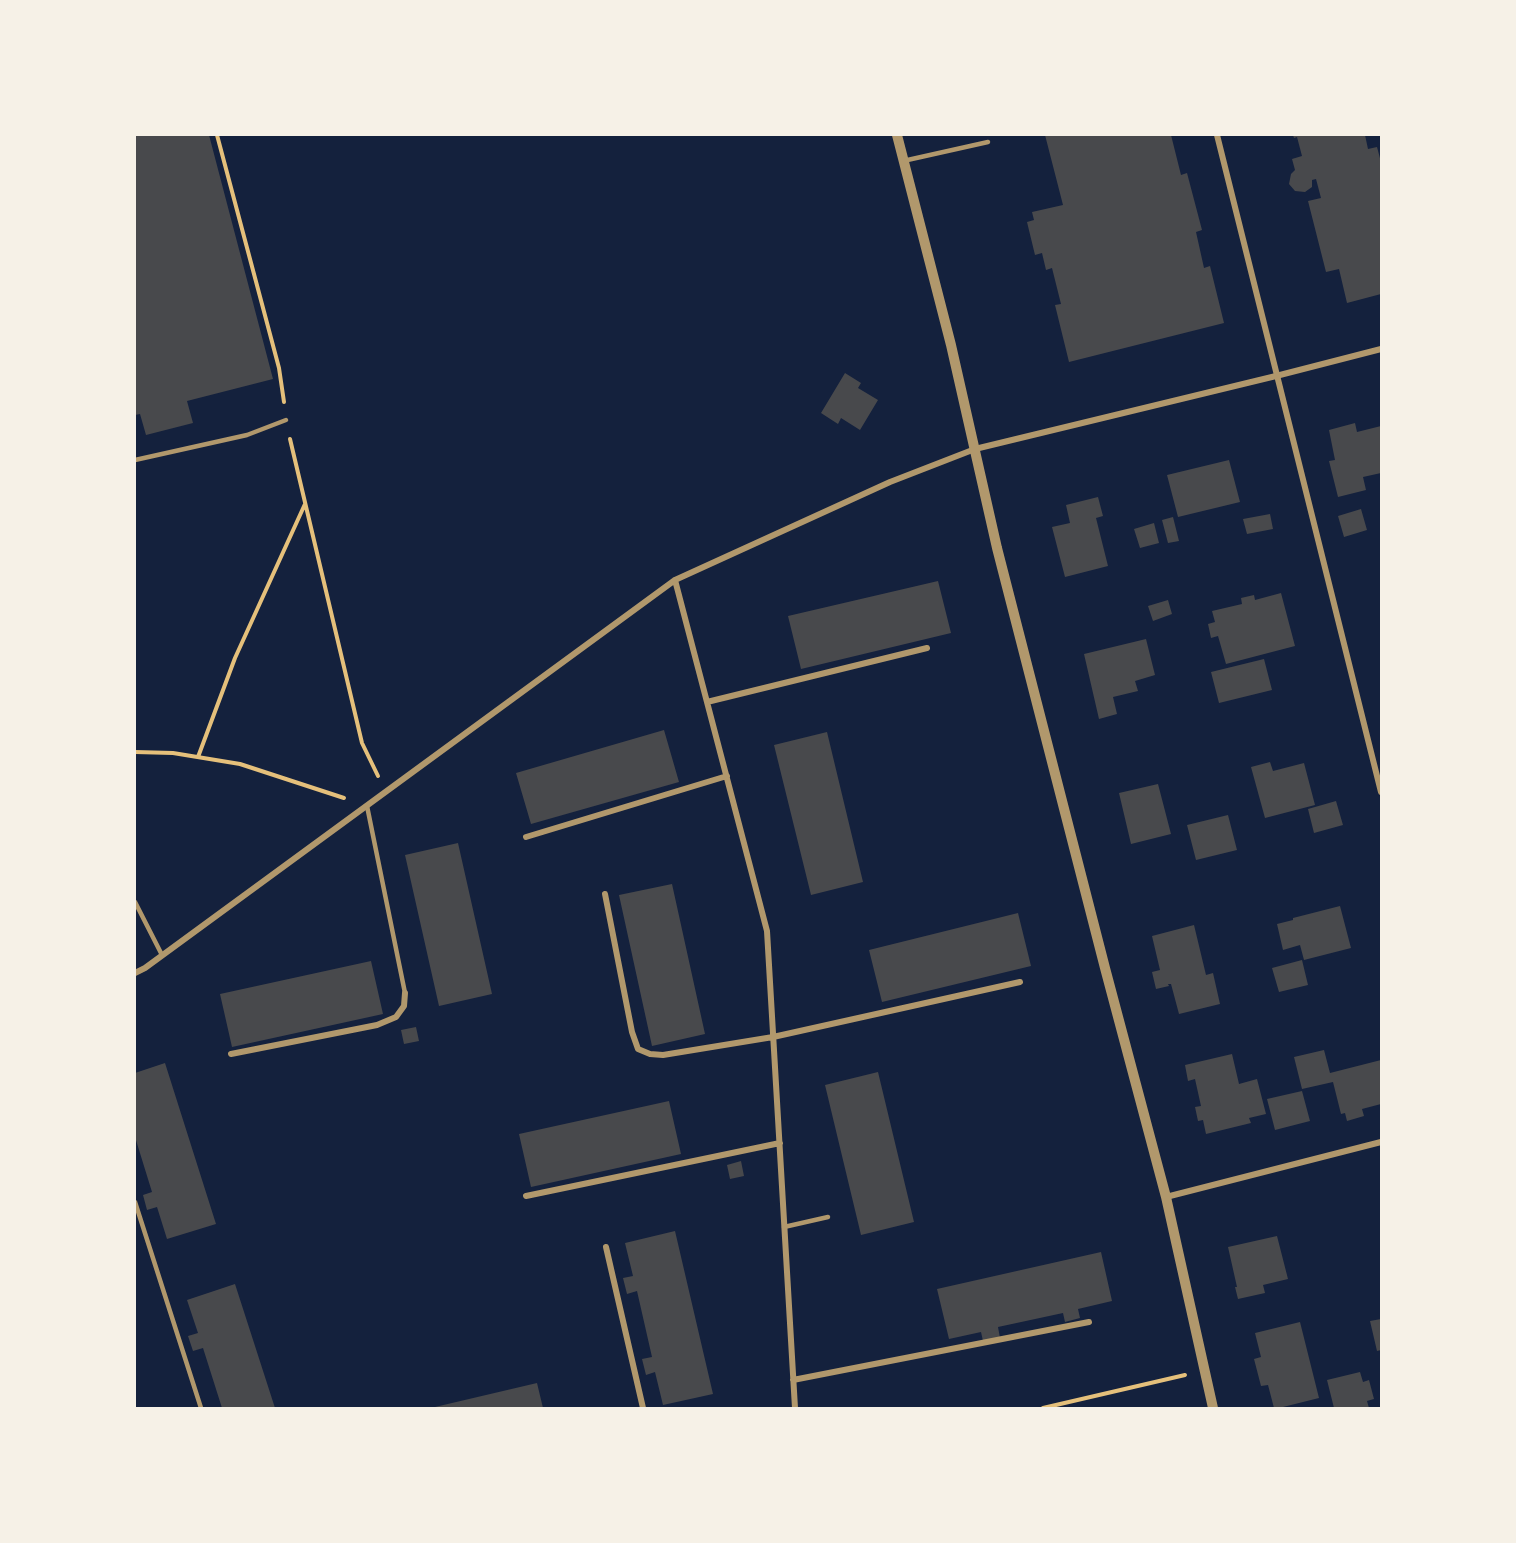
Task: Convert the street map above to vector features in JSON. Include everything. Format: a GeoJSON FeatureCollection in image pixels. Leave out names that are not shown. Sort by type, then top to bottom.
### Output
{"type":"FeatureCollection","features":[{"type":"Feature","properties":{"kind":"street"},"geometry":{"type":"LineString","coordinates":[[897,135],[948,334],[988,510],[1105,969],[1166,1197],[1213,1408]]}},
{"type":"Feature","properties":{"kind":"street"},"geometry":{"type":"LineString","coordinates":[[1217,135],[1381,792]]}},
{"type":"Feature","properties":{"kind":"street"},"geometry":{"type":"LineString","coordinates":[[135,973],[162,956],[675,580],[890,482],[975,449],[1381,349]]}},
{"type":"Feature","properties":{"kind":"street"},"geometry":{"type":"LineString","coordinates":[[675,580],[767,931],[795,1408]]}},
{"type":"Feature","properties":{"kind":"street"},"geometry":{"type":"LineString","coordinates":[[707,702],[927,648]]}},
{"type":"Feature","properties":{"kind":"street"},"geometry":{"type":"LineString","coordinates":[[526,837],[726,776]]}},
{"type":"Feature","properties":{"kind":"street"},"geometry":{"type":"LineString","coordinates":[[605,894],[632,1032],[638,1049],[650,1054],[663,1055],[773,1037],[1020,982]]}},
{"type":"Feature","properties":{"kind":"street"},"geometry":{"type":"LineString","coordinates":[[231,1054],[377,1025],[396,1017],[404,1006],[405,993]]}},
{"type":"Feature","properties":{"kind":"street"},"geometry":{"type":"LineString","coordinates":[[1166,1197],[1381,1142]]}},
{"type":"Feature","properties":{"kind":"street"},"geometry":{"type":"LineString","coordinates":[[526,1196],[780,1143]]}},
{"type":"Feature","properties":{"kind":"street"},"geometry":{"type":"LineString","coordinates":[[606,1247],[643,1408]]}},
{"type":"Feature","properties":{"kind":"street"},"geometry":{"type":"LineString","coordinates":[[793,1380],[1089,1322]]}},
{"type":"Feature","properties":{"kind":"lane"},"geometry":{"type":"LineString","coordinates":[[903,161],[988,142]]}},
{"type":"Feature","properties":{"kind":"lane"},"geometry":{"type":"LineString","coordinates":[[135,460],[247,435],[286,420]]}},
{"type":"Feature","properties":{"kind":"lane"},"geometry":{"type":"LineString","coordinates":[[367,806],[405,993]]}},
{"type":"Feature","properties":{"kind":"lane"},"geometry":{"type":"LineString","coordinates":[[135,902],[162,956]]}},
{"type":"Feature","properties":{"kind":"lane"},"geometry":{"type":"LineString","coordinates":[[135,1202],[201,1408]]}},
{"type":"Feature","properties":{"kind":"lane"},"geometry":{"type":"LineString","coordinates":[[784,1227],[828,1217]]}},
{"type":"Feature","properties":{"kind":"path"},"geometry":{"type":"LineString","coordinates":[[217,135],[279,368],[286,420],[362,743],[386,792]]}},
{"type":"Feature","properties":{"kind":"path"},"geometry":{"type":"LineString","coordinates":[[198,757],[235,658],[305,503]]}},
{"type":"Feature","properties":{"kind":"path"},"geometry":{"type":"LineString","coordinates":[[135,752],[173,753],[240,764],[367,806]]}},
{"type":"Feature","properties":{"kind":"path"},"geometry":{"type":"LineString","coordinates":[[1043,1408],[1204,1371]]}},
{"type":"Feature","properties":{"kind":"building"},"geometry":{"type":"Polygon","coordinates":[[[135,135],[209,135],[273,379],[187,401],[193,423],[146,435],[140,414],[135,415],[135,135]]]}},
{"type":"Feature","properties":{"kind":"building"},"geometry":{"type":"Polygon","coordinates":[[[1045,135],[1171,135],[1181,175],[1187,173],[1202,230],[1196,232],[1204,268],[1210,266],[1224,323],[1069,362],[1055,305],[1061,304],[1052,268],[1046,270],[1042,253],[1035,255],[1027,222],[1034,220],[1032,212],[1063,205],[1045,135]]]}},
{"type":"Feature","properties":{"kind":"building"},"geometry":{"type":"Polygon","coordinates":[[[1293,135],[1365,135],[1368,149],[1377,147],[1381,162],[1381,294],[1347,303],[1339,269],[1326,272],[1308,201],[1321,198],[1316,179],[1312,180],[1312,187],[1305,192],[1295,191],[1289,184],[1291,174],[1295,170],[1292,159],[1302,156],[1297,137],[1294,138],[1293,135]]]}},
{"type":"Feature","properties":{"kind":"building"},"geometry":{"type":"Polygon","coordinates":[[[845,373],[861,383],[858,388],[878,400],[860,430],[841,418],[838,424],[821,413],[845,373]]]}},
{"type":"Feature","properties":{"kind":"building"},"geometry":{"type":"Polygon","coordinates":[[[1355,423],[1357,432],[1381,426],[1381,473],[1363,477],[1366,490],[1338,497],[1329,461],[1335,460],[1329,430],[1355,423]]]}},
{"type":"Feature","properties":{"kind":"building"},"geometry":{"type":"Polygon","coordinates":[[[1229,460],[1240,502],[1178,517],[1167,475],[1229,460]]]}},
{"type":"Feature","properties":{"kind":"building"},"geometry":{"type":"Polygon","coordinates":[[[1098,497],[1103,516],[1096,518],[1108,566],[1065,577],[1052,527],[1070,523],[1066,505],[1098,497]]]}},
{"type":"Feature","properties":{"kind":"building"},"geometry":{"type":"Polygon","coordinates":[[[1361,509],[1367,530],[1344,537],[1338,516],[1361,509]]]}},
{"type":"Feature","properties":{"kind":"building"},"geometry":{"type":"Polygon","coordinates":[[[1270,514],[1273,529],[1247,534],[1243,519],[1270,514]]]}},
{"type":"Feature","properties":{"kind":"building"},"geometry":{"type":"Polygon","coordinates":[[[1173,517],[1179,541],[1168,543],[1162,520],[1173,517]]]}},
{"type":"Feature","properties":{"kind":"building"},"geometry":{"type":"Polygon","coordinates":[[[1154,523],[1159,543],[1140,548],[1134,529],[1154,523]]]}},
{"type":"Feature","properties":{"kind":"building"},"geometry":{"type":"Polygon","coordinates":[[[938,581],[951,633],[801,669],[788,616],[938,581]]]}},
{"type":"Feature","properties":{"kind":"building"},"geometry":{"type":"Polygon","coordinates":[[[1281,593],[1295,646],[1226,664],[1218,636],[1211,638],[1208,624],[1215,622],[1212,611],[1242,604],[1241,598],[1254,595],[1255,600],[1281,593]]]}},
{"type":"Feature","properties":{"kind":"building"},"geometry":{"type":"Polygon","coordinates":[[[1168,600],[1172,614],[1153,621],[1148,606],[1168,600]]]}},
{"type":"Feature","properties":{"kind":"building"},"geometry":{"type":"Polygon","coordinates":[[[1146,639],[1155,675],[1135,681],[1138,691],[1113,697],[1117,714],[1099,719],[1084,654],[1146,639]]]}},
{"type":"Feature","properties":{"kind":"building"},"geometry":{"type":"Polygon","coordinates":[[[1264,659],[1272,690],[1219,703],[1211,672],[1264,659]]]}},
{"type":"Feature","properties":{"kind":"building"},"geometry":{"type":"Polygon","coordinates":[[[664,730],[679,782],[531,824],[516,773],[664,730]]]}},
{"type":"Feature","properties":{"kind":"building"},"geometry":{"type":"Polygon","coordinates":[[[827,732],[863,882],[811,895],[774,745],[827,732]]]}},
{"type":"Feature","properties":{"kind":"building"},"geometry":{"type":"Polygon","coordinates":[[[1270,762],[1273,771],[1304,763],[1315,805],[1265,818],[1251,767],[1270,762]]]}},
{"type":"Feature","properties":{"kind":"building"},"geometry":{"type":"Polygon","coordinates":[[[1158,784],[1171,834],[1131,844],[1119,793],[1158,784]]]}},
{"type":"Feature","properties":{"kind":"building"},"geometry":{"type":"Polygon","coordinates":[[[1336,801],[1343,825],[1314,833],[1308,809],[1336,801]]]}},
{"type":"Feature","properties":{"kind":"building"},"geometry":{"type":"Polygon","coordinates":[[[1228,815],[1237,850],[1196,860],[1187,825],[1228,815]]]}},
{"type":"Feature","properties":{"kind":"building"},"geometry":{"type":"Polygon","coordinates":[[[458,843],[492,994],[439,1006],[405,855],[458,843]]]}},
{"type":"Feature","properties":{"kind":"building"},"geometry":{"type":"Polygon","coordinates":[[[672,884],[705,1034],[652,1046],[619,895],[672,884]]]}},
{"type":"Feature","properties":{"kind":"building"},"geometry":{"type":"Polygon","coordinates":[[[1340,906],[1351,948],[1304,960],[1300,945],[1283,950],[1277,924],[1340,906]]]}},
{"type":"Feature","properties":{"kind":"building"},"geometry":{"type":"Polygon","coordinates":[[[1018,913],[1031,966],[882,1002],[869,950],[1018,913]]]}},
{"type":"Feature","properties":{"kind":"building"},"geometry":{"type":"Polygon","coordinates":[[[1194,925],[1206,975],[1213,973],[1220,1004],[1179,1014],[1171,984],[1156,989],[1152,972],[1160,970],[1152,936],[1194,925]]]}},
{"type":"Feature","properties":{"kind":"building"},"geometry":{"type":"Polygon","coordinates":[[[1302,960],[1308,985],[1279,992],[1272,968],[1302,960]]]}},
{"type":"Feature","properties":{"kind":"building"},"geometry":{"type":"Polygon","coordinates":[[[371,961],[383,1014],[232,1047],[220,994],[371,961]]]}},
{"type":"Feature","properties":{"kind":"building"},"geometry":{"type":"Polygon","coordinates":[[[416,1027],[419,1041],[404,1044],[401,1030],[416,1027]]]}},
{"type":"Feature","properties":{"kind":"building"},"geometry":{"type":"Polygon","coordinates":[[[1324,1050],[1330,1073],[1381,1060],[1381,1104],[1362,1109],[1364,1116],[1347,1121],[1345,1113],[1341,1114],[1333,1082],[1302,1089],[1294,1057],[1324,1050]]]}},
{"type":"Feature","properties":{"kind":"building"},"geometry":{"type":"Polygon","coordinates":[[[1232,1054],[1239,1084],[1257,1079],[1266,1114],[1249,1118],[1251,1123],[1206,1134],[1203,1120],[1198,1121],[1195,1107],[1201,1106],[1195,1079],[1188,1081],[1185,1065],[1232,1054]]]}},
{"type":"Feature","properties":{"kind":"building"},"geometry":{"type":"Polygon","coordinates":[[[165,1063],[216,1224],[167,1239],[157,1207],[147,1210],[143,1195],[152,1192],[135,1137],[135,1073],[165,1063]]]}},
{"type":"Feature","properties":{"kind":"building"},"geometry":{"type":"Polygon","coordinates":[[[878,1072],[914,1222],[861,1235],[825,1085],[878,1072]]]}},
{"type":"Feature","properties":{"kind":"building"},"geometry":{"type":"Polygon","coordinates":[[[1302,1091],[1310,1121],[1275,1130],[1267,1099],[1302,1091]]]}},
{"type":"Feature","properties":{"kind":"building"},"geometry":{"type":"Polygon","coordinates":[[[669,1101],[681,1154],[531,1187],[519,1134],[669,1101]]]}},
{"type":"Feature","properties":{"kind":"building"},"geometry":{"type":"Polygon","coordinates":[[[741,1161],[744,1176],[730,1179],[727,1165],[741,1161]]]}},
{"type":"Feature","properties":{"kind":"building"},"geometry":{"type":"Polygon","coordinates":[[[675,1231],[713,1394],[663,1405],[655,1372],[646,1375],[642,1359],[652,1357],[637,1291],[627,1294],[623,1278],[633,1276],[625,1243],[675,1231]]]}},
{"type":"Feature","properties":{"kind":"building"},"geometry":{"type":"Polygon","coordinates":[[[1277,1236],[1288,1279],[1263,1285],[1265,1293],[1238,1299],[1228,1247],[1277,1236]]]}},
{"type":"Feature","properties":{"kind":"building"},"geometry":{"type":"Polygon","coordinates":[[[1101,1252],[1112,1301],[1078,1309],[1080,1318],[1065,1322],[1063,1313],[998,1327],[1000,1338],[983,1341],[981,1332],[949,1339],[937,1289],[1101,1252]]]}},
{"type":"Feature","properties":{"kind":"building"},"geometry":{"type":"Polygon","coordinates":[[[235,1284],[275,1408],[222,1408],[203,1348],[193,1351],[188,1336],[198,1333],[187,1300],[235,1284]]]}},
{"type":"Feature","properties":{"kind":"building"},"geometry":{"type":"Polygon","coordinates":[[[1381,1319],[1381,1350],[1377,1351],[1370,1321],[1381,1319]]]}},
{"type":"Feature","properties":{"kind":"building"},"geometry":{"type":"Polygon","coordinates":[[[1300,1322],[1319,1398],[1274,1408],[1268,1385],[1261,1386],[1254,1359],[1261,1357],[1255,1333],[1300,1322]]]}},
{"type":"Feature","properties":{"kind":"building"},"geometry":{"type":"Polygon","coordinates":[[[1360,1372],[1363,1382],[1369,1380],[1374,1399],[1367,1401],[1369,1408],[1334,1408],[1327,1380],[1360,1372]]]}},
{"type":"Feature","properties":{"kind":"building"},"geometry":{"type":"Polygon","coordinates":[[[537,1383],[543,1408],[435,1408],[435,1407],[537,1383]]]}}]}
